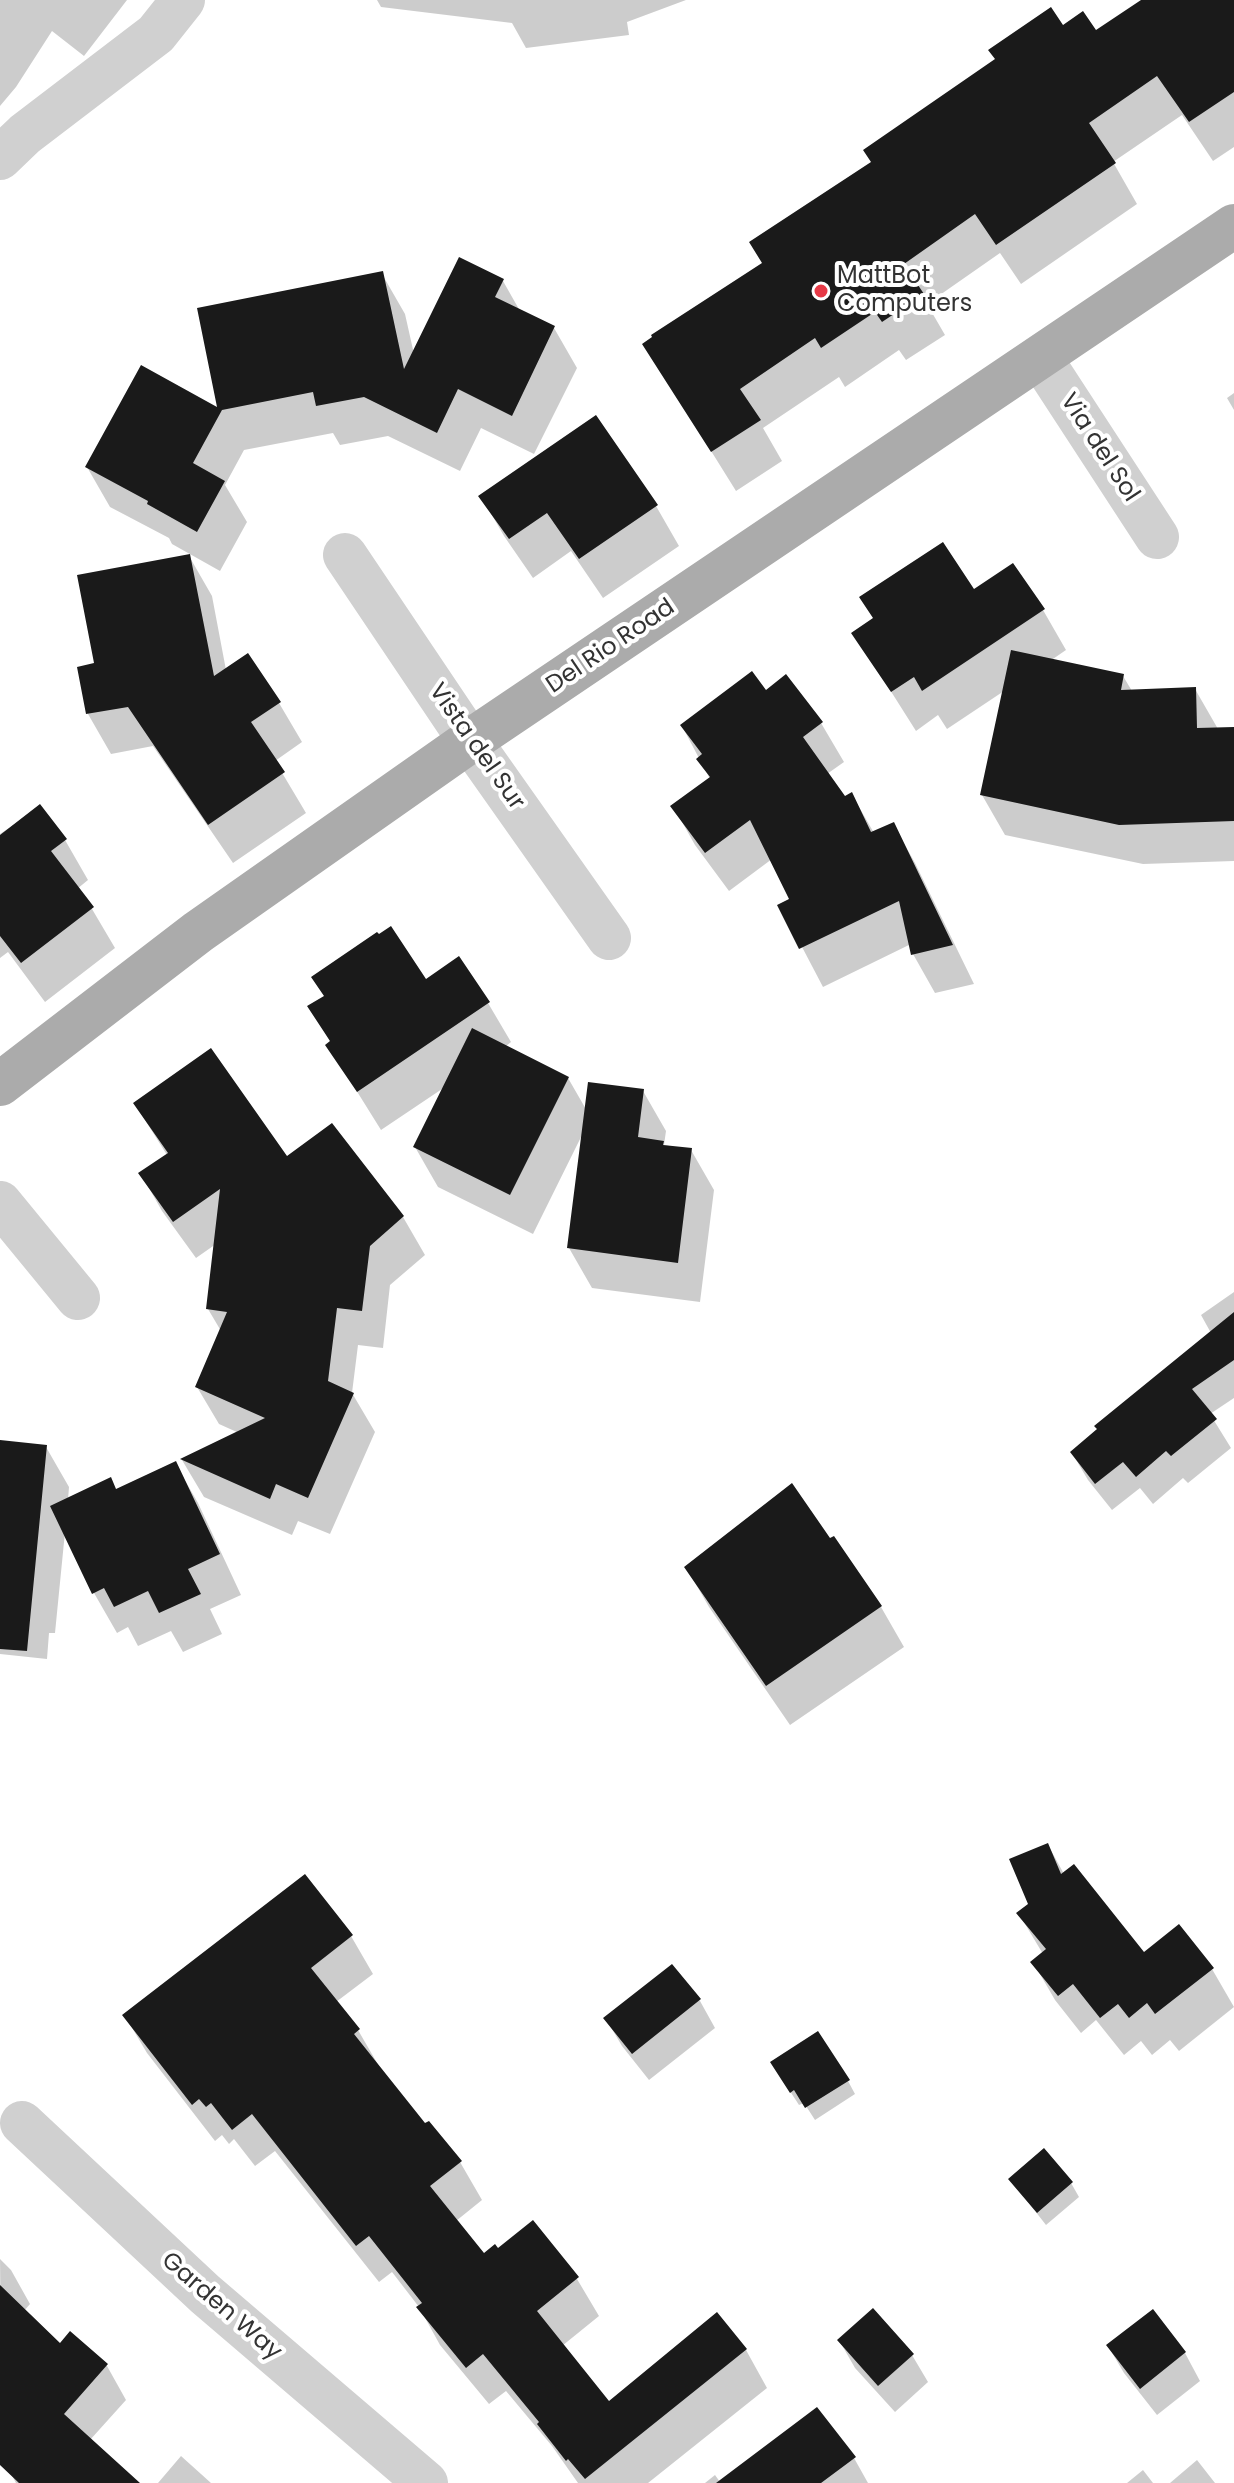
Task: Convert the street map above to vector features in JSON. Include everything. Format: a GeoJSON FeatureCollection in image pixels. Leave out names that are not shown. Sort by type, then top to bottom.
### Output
{"type":"FeatureCollection","features":[{"type":"Feature","properties":{"kind":"main road","name":"Del Rio Road"},"geometry":{"type":"LineString","coordinates":[[0,1084],[198,932],[470,741],[1041,359],[1234,226]]}},
{"type":"Feature","properties":{"kind":"street"},"geometry":{"type":"LineString","coordinates":[[0,158],[25,134],[156,34],[183,0]]}},
{"type":"Feature","properties":{"kind":"street","name":"Via del Sol"},"geometry":{"type":"LineString","coordinates":[[1041,359],[1157,537]]}},
{"type":"Feature","properties":{"kind":"street","name":"Vista del Sur"},"geometry":{"type":"LineString","coordinates":[[345,555],[470,741],[609,938]]}},
{"type":"Feature","properties":{"kind":"street"},"geometry":{"type":"LineString","coordinates":[[0,1203],[78,1298]]}},
{"type":"Feature","properties":{"kind":"street","name":"Garden Way"},"geometry":{"type":"LineString","coordinates":[[22,2123],[205,2294],[426,2483]]}},
{"type":"Feature","properties":{"kind":"building"},"geometry":{"type":"Polygon","coordinates":[[[1141,0],[1234,0],[1234,92],[1189,122],[1157,76],[1089,123],[1116,163],[996,245],[975,214],[904,264],[924,294],[882,322],[875,312],[821,348],[815,338],[740,389],[761,420],[711,452],[642,344],[651,335],[762,263],[749,242],[871,162],[863,150],[995,59],[988,50],[1051,7],[1063,25],[1083,11],[1096,30],[1141,0]]]}},
{"type":"Feature","properties":{"kind":"building"},"geometry":{"type":"Polygon","coordinates":[[[459,257],[504,279],[495,297],[555,326],[512,416],[458,389],[437,433],[364,397],[316,406],[313,392],[222,410],[193,463],[225,481],[197,532],[85,467],[141,365],[217,407],[197,308],[383,271],[404,369],[459,257]]]}},
{"type":"Feature","properties":{"kind":"building"},"geometry":{"type":"Polygon","coordinates":[[[596,415],[658,505],[579,559],[547,513],[509,539],[478,496],[596,415]]]}},
{"type":"Feature","properties":{"kind":"building"},"geometry":{"type":"Polygon","coordinates":[[[943,542],[974,589],[1013,563],[1045,609],[922,691],[914,677],[891,692],[851,633],[873,618],[859,597],[943,542]]]}},
{"type":"Feature","properties":{"kind":"building"},"geometry":{"type":"Polygon","coordinates":[[[190,554],[214,676],[248,653],[281,702],[251,722],[285,772],[208,825],[128,707],[86,714],[77,667],[94,663],[77,575],[190,554]]]}},
{"type":"Feature","properties":{"kind":"building"},"geometry":{"type":"Polygon","coordinates":[[[1011,650],[1124,674],[1121,690],[1196,687],[1197,728],[1234,727],[1234,821],[1119,825],[980,795],[1011,650]]]}},
{"type":"Feature","properties":{"kind":"building"},"geometry":{"type":"Polygon","coordinates":[[[752,671],[766,690],[786,674],[823,722],[803,737],[845,796],[852,792],[871,832],[894,822],[953,945],[911,955],[899,901],[799,949],[777,905],[789,899],[750,820],[705,853],[670,806],[710,777],[696,759],[702,754],[680,725],[752,671]]]}},
{"type":"Feature","properties":{"kind":"building"},"geometry":{"type":"Polygon","coordinates":[[[40,804],[67,839],[51,851],[94,907],[21,963],[0,936],[0,835],[40,804]]]}},
{"type":"Feature","properties":{"kind":"building"},"geometry":{"type":"Polygon","coordinates":[[[391,926],[426,979],[459,956],[490,1002],[357,1092],[325,1045],[330,1041],[307,1006],[324,996],[311,977],[377,932],[379,934],[391,926]]]}},
{"type":"Feature","properties":{"kind":"building"},"geometry":{"type":"Polygon","coordinates":[[[472,1028],[569,1077],[510,1195],[413,1147],[472,1028]]]}},
{"type":"Feature","properties":{"kind":"building"},"geometry":{"type":"Polygon","coordinates":[[[211,1048],[287,1156],[332,1123],[404,1216],[370,1246],[362,1311],[337,1308],[328,1381],[354,1393],[308,1498],[276,1484],[270,1499],[180,1459],[265,1418],[195,1387],[227,1312],[206,1309],[220,1189],[173,1222],[138,1173],[168,1153],[133,1103],[211,1048]]]}},
{"type":"Feature","properties":{"kind":"building"},"geometry":{"type":"Polygon","coordinates":[[[588,1082],[644,1089],[638,1137],[664,1141],[663,1145],[692,1148],[678,1263],[567,1248],[588,1082]]]}},
{"type":"Feature","properties":{"kind":"building"},"geometry":{"type":"Polygon","coordinates":[[[1234,1312],[1234,1360],[1192,1389],[1217,1419],[1171,1456],[1166,1451],[1136,1477],[1123,1462],[1095,1484],[1070,1452],[1097,1429],[1094,1426],[1234,1312]]]}},
{"type":"Feature","properties":{"kind":"building"},"geometry":{"type":"Polygon","coordinates":[[[0,1440],[47,1445],[27,1651],[0,1649],[0,1440]]]}},
{"type":"Feature","properties":{"kind":"building"},"geometry":{"type":"Polygon","coordinates":[[[176,1461],[220,1554],[188,1569],[201,1594],[159,1613],[148,1591],[114,1607],[104,1588],[92,1594],[50,1506],[111,1477],[116,1489],[176,1461]]]}},
{"type":"Feature","properties":{"kind":"building"},"geometry":{"type":"Polygon","coordinates":[[[792,1483],[830,1538],[834,1536],[882,1606],[766,1686],[684,1567],[792,1483]]]}},
{"type":"Feature","properties":{"kind":"building"},"geometry":{"type":"Polygon","coordinates":[[[1048,1843],[1061,1874],[1074,1864],[1144,1952],[1179,1924],[1214,1968],[1155,2014],[1147,2003],[1129,2018],[1118,2004],[1100,2018],[1073,1984],[1058,1996],[1030,1962],[1046,1949],[1016,1913],[1028,1904],[1009,1859],[1048,1843]]]}},
{"type":"Feature","properties":{"kind":"building"},"geometry":{"type":"Polygon","coordinates":[[[305,1874],[353,1935],[311,1968],[360,2029],[354,2034],[425,2123],[429,2121],[462,2161],[430,2186],[484,2253],[495,2244],[498,2248],[533,2220],[579,2277],[537,2311],[609,2401],[717,2312],[747,2349],[585,2479],[568,2459],[566,2461],[537,2424],[539,2422],[483,2354],[466,2368],[416,2307],[422,2303],[369,2236],[356,2246],[252,2114],[232,2130],[211,2103],[206,2107],[199,2099],[192,2105],[122,2015],[305,1874]]]}},
{"type":"Feature","properties":{"kind":"building"},"geometry":{"type":"Polygon","coordinates":[[[672,1964],[701,1999],[632,2054],[603,2018],[672,1964]]]}},
{"type":"Feature","properties":{"kind":"building"},"geometry":{"type":"Polygon","coordinates":[[[818,2031],[850,2080],[805,2108],[794,2090],[790,2093],[770,2062],[818,2031]]]}},
{"type":"Feature","properties":{"kind":"building"},"geometry":{"type":"Polygon","coordinates":[[[1044,2148],[1073,2182],[1037,2213],[1008,2179],[1044,2148]]]}},
{"type":"Feature","properties":{"kind":"building"},"geometry":{"type":"Polygon","coordinates":[[[0,2285],[60,2343],[70,2331],[108,2364],[64,2414],[140,2483],[19,2483],[0,2465],[0,2285]]]}},
{"type":"Feature","properties":{"kind":"building"},"geometry":{"type":"Polygon","coordinates":[[[873,2308],[914,2354],[878,2386],[837,2340],[873,2308]]]}},
{"type":"Feature","properties":{"kind":"building"},"geometry":{"type":"Polygon","coordinates":[[[1153,2309],[1186,2352],[1140,2389],[1106,2345],[1153,2309]]]}},
{"type":"Feature","properties":{"kind":"building"},"geometry":{"type":"Polygon","coordinates":[[[817,2407],[856,2457],[821,2483],[716,2483],[817,2407]]]}},
{"type":"Feature","properties":{"kind":"place","name":"MattBot Computers"},"geometry":{"type":"Point","coordinates":[821,291]}}]}
